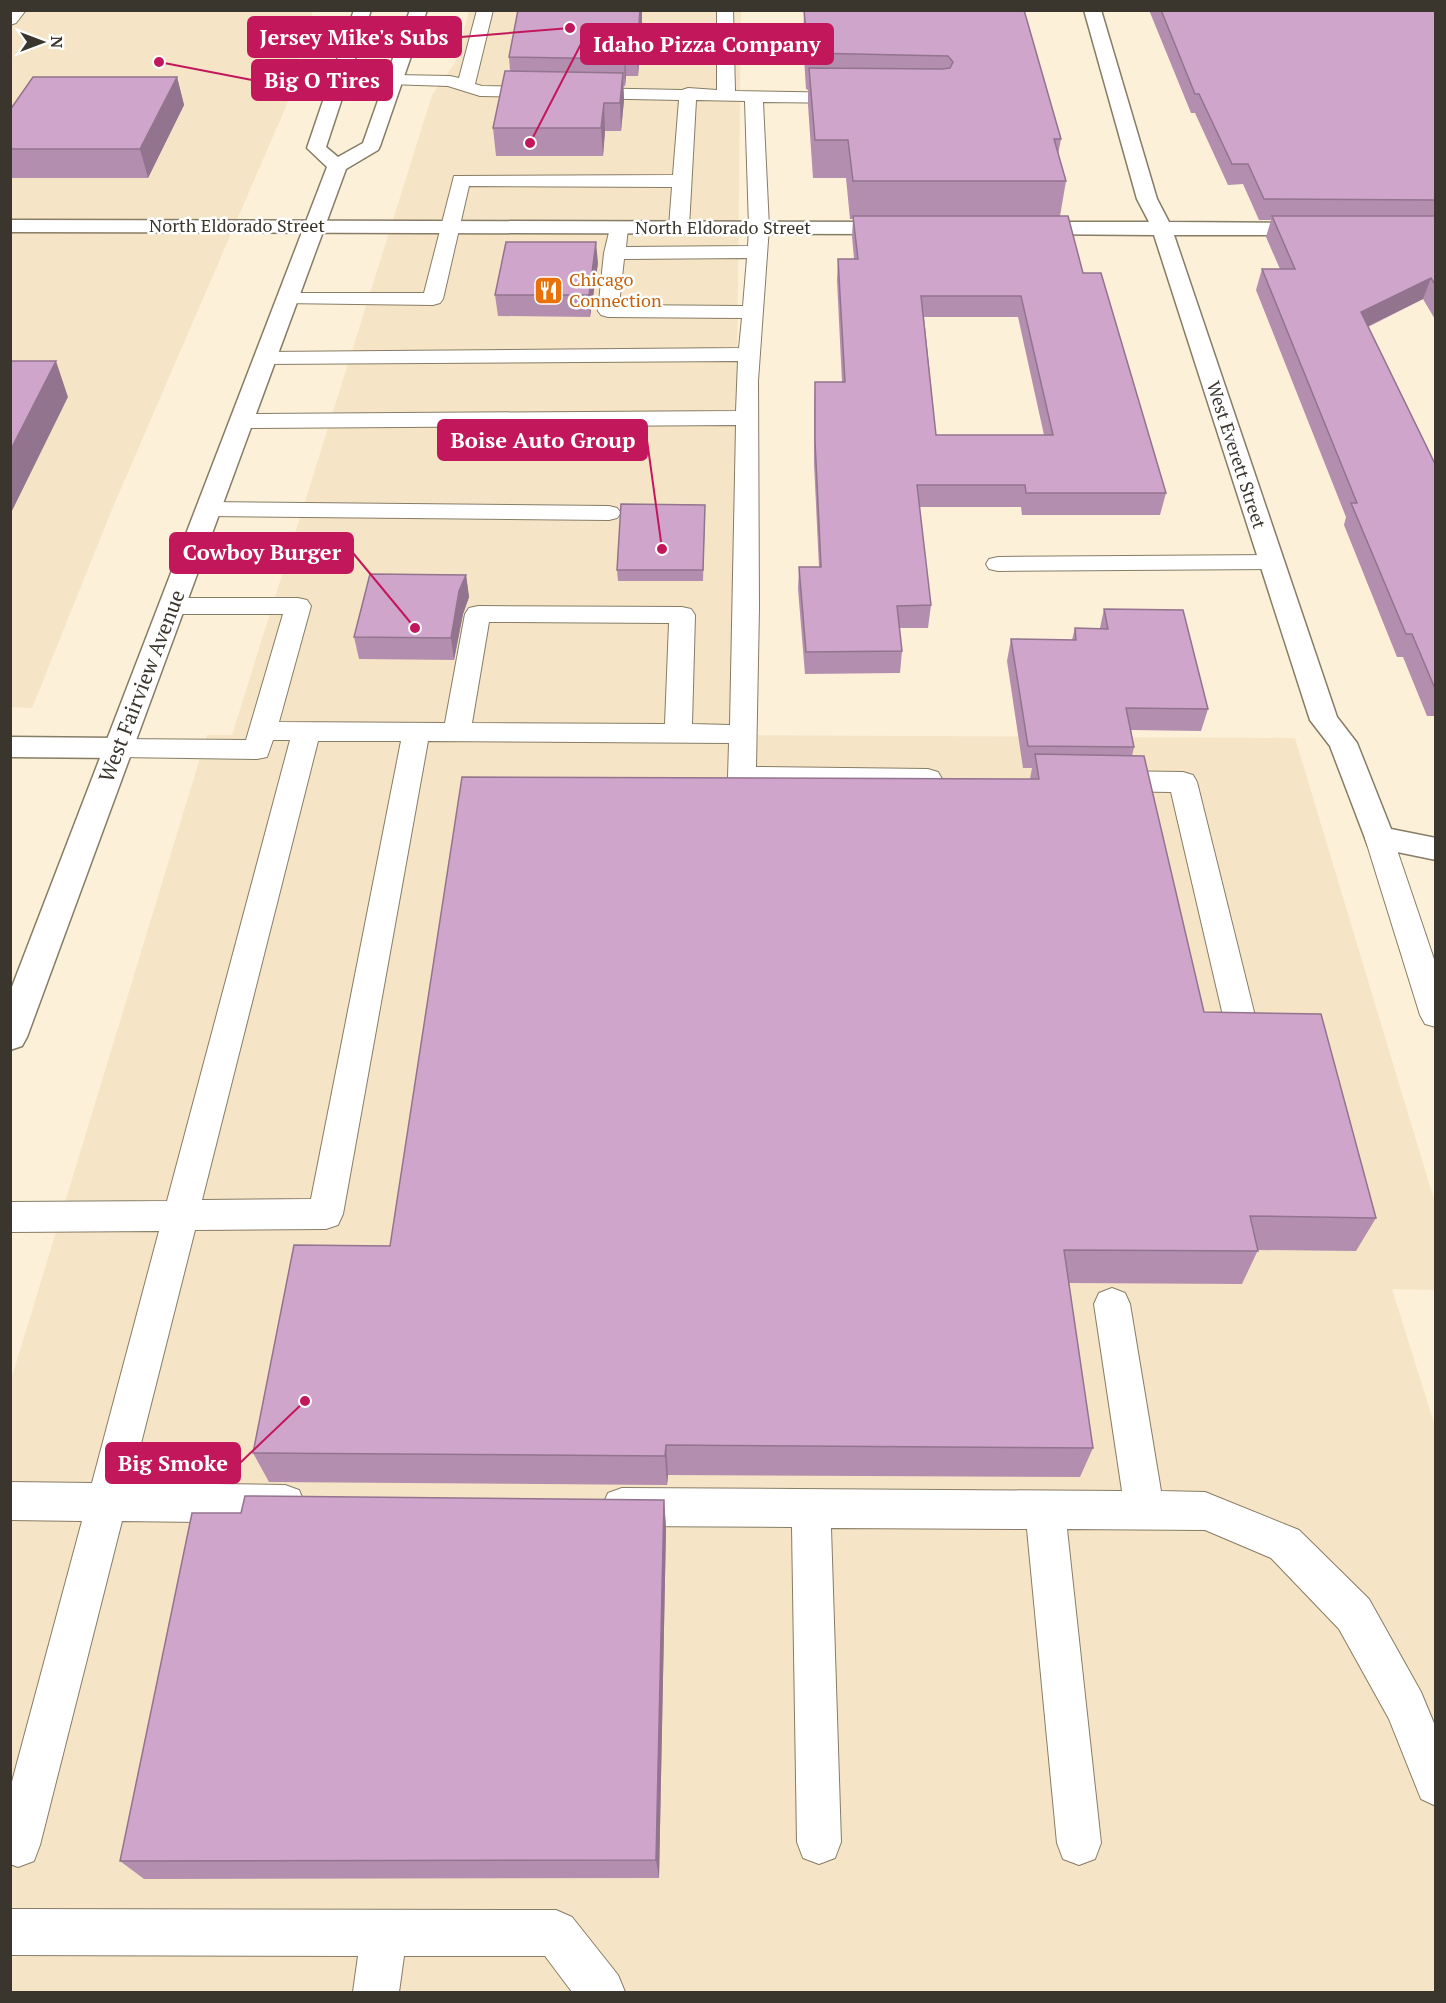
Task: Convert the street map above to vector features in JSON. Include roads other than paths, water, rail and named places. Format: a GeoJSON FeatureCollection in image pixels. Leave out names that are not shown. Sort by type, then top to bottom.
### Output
{"type":"FeatureCollection","features":[{"type":"Feature","properties":{"kind":"street"},"geometry":{"type":"LineString","coordinates":[[363,10],[316,148],[337,166],[371,146],[419,10]]}},
{"type":"Feature","properties":{"kind":"street","name":"West Everett Street"},"geometry":{"type":"LineString","coordinates":[[1092,10],[1147,199],[1162,228],[1324,720],[1343,743],[1379,838]]}},
{"type":"Feature","properties":{"kind":"street","name":"West Fairview Avenue"},"geometry":{"type":"LineString","coordinates":[[10,1037],[337,166]]}},
{"type":"Feature","properties":{"kind":"street","name":"North Eldorado Street"},"geometry":{"type":"LineString","coordinates":[[10,226],[913,228]]}},
{"type":"Feature","properties":{"kind":"street"},"geometry":{"type":"LineString","coordinates":[[1008,228],[1329,229]]}},
{"type":"Feature","properties":{"kind":"street"},"geometry":{"type":"LineString","coordinates":[[10,747],[118,748]]}},
{"type":"Feature","properties":{"kind":"street"},"geometry":{"type":"LineString","coordinates":[[1379,838],[1436,849]]}},
{"type":"Feature","properties":{"kind":"lane"},"geometry":{"type":"LineString","coordinates":[[10,20],[18,10]]}},
{"type":"Feature","properties":{"kind":"lane"},"geometry":{"type":"LineString","coordinates":[[466,86],[485,10]]}},
{"type":"Feature","properties":{"kind":"lane"},"geometry":{"type":"LineString","coordinates":[[725,10],[726,94]]}},
{"type":"Feature","properties":{"kind":"lane"},"geometry":{"type":"LineString","coordinates":[[395,80],[450,81],[480,91],[869,98]]}},
{"type":"Feature","properties":{"kind":"lane"},"geometry":{"type":"LineString","coordinates":[[679,227],[688,93]]}},
{"type":"Feature","properties":{"kind":"lane"},"geometry":{"type":"LineString","coordinates":[[754,97],[759,227],[747,418],[742,777],[956,779]]}},
{"type":"Feature","properties":{"kind":"lane"},"geometry":{"type":"LineString","coordinates":[[287,299],[433,299],[461,180],[681,181]]}},
{"type":"Feature","properties":{"kind":"lane"},"geometry":{"type":"LineString","coordinates":[[618,228],[608,311],[754,312]]}},
{"type":"Feature","properties":{"kind":"lane"},"geometry":{"type":"LineString","coordinates":[[614,253],[757,252]]}},
{"type":"Feature","properties":{"kind":"lane"},"geometry":{"type":"LineString","coordinates":[[265,358],[750,354]]}},
{"type":"Feature","properties":{"kind":"lane"},"geometry":{"type":"LineString","coordinates":[[241,421],[747,418]]}},
{"type":"Feature","properties":{"kind":"lane"},"geometry":{"type":"LineString","coordinates":[[208,509],[609,513]]}},
{"type":"Feature","properties":{"kind":"lane"},"geometry":{"type":"LineString","coordinates":[[998,564],[1272,562]]}},
{"type":"Feature","properties":{"kind":"lane"},"geometry":{"type":"LineString","coordinates":[[118,748],[257,750],[298,606],[172,606]]}},
{"type":"Feature","properties":{"kind":"lane"},"geometry":{"type":"LineString","coordinates":[[457,733],[478,614],[682,615],[678,734]]}},
{"type":"Feature","properties":{"kind":"lane"},"geometry":{"type":"LineString","coordinates":[[263,731],[742,734]]}},
{"type":"Feature","properties":{"kind":"lane"},"geometry":{"type":"LineString","coordinates":[[18,1845],[306,732]]}},
{"type":"Feature","properties":{"kind":"lane"},"geometry":{"type":"LineString","coordinates":[[10,1217],[326,1214],[416,733]]}},
{"type":"Feature","properties":{"kind":"lane"},"geometry":{"type":"LineString","coordinates":[[1075,780],[1182,782],[1240,1020]]}},
{"type":"Feature","properties":{"kind":"lane"},"geometry":{"type":"LineString","coordinates":[[1379,838],[1436,1015]]}},
{"type":"Feature","properties":{"kind":"lane"},"geometry":{"type":"LineString","coordinates":[[1112,1304],[1144,1511]]}},
{"type":"Feature","properties":{"kind":"lane"},"geometry":{"type":"LineString","coordinates":[[10,1501],[322,1505]]}},
{"type":"Feature","properties":{"kind":"lane"},"geometry":{"type":"LineString","coordinates":[[585,1507],[1205,1511],[1285,1544],[1354,1614],[1406,1707],[1436,1784]]}},
{"type":"Feature","properties":{"kind":"lane"},"geometry":{"type":"LineString","coordinates":[[812,1509],[819,1842]]}},
{"type":"Feature","properties":{"kind":"lane"},"geometry":{"type":"LineString","coordinates":[[1045,1511],[1079,1843]]}},
{"type":"Feature","properties":{"kind":"lane"},"geometry":{"type":"LineString","coordinates":[[10,1932],[556,1933],[601,1992]]}},
{"type":"Feature","properties":{"kind":"lane"},"geometry":{"type":"LineString","coordinates":[[376,1992],[384,1933]]}},
{"type":"Feature","properties":{"kind":"place","name":"Jersey Mike's Subs"},"geometry":{"type":"Point","coordinates":[570,28]}},
{"type":"Feature","properties":{"kind":"place","name":"Big O Tires"},"geometry":{"type":"Point","coordinates":[159,62]}},
{"type":"Feature","properties":{"kind":"place","name":"Idaho Pizza Company"},"geometry":{"type":"Point","coordinates":[530,143]}},
{"type":"Feature","properties":{"kind":"place","name":"Chicago Connection"},"geometry":{"type":"Point","coordinates":[548,290]}},
{"type":"Feature","properties":{"kind":"place","name":"Boise Auto Group"},"geometry":{"type":"Point","coordinates":[662,549]}},
{"type":"Feature","properties":{"kind":"place","name":"Cowboy Burger"},"geometry":{"type":"Point","coordinates":[415,628]}},
{"type":"Feature","properties":{"kind":"place","name":"Big Smoke"},"geometry":{"type":"Point","coordinates":[305,1401]}}]}
